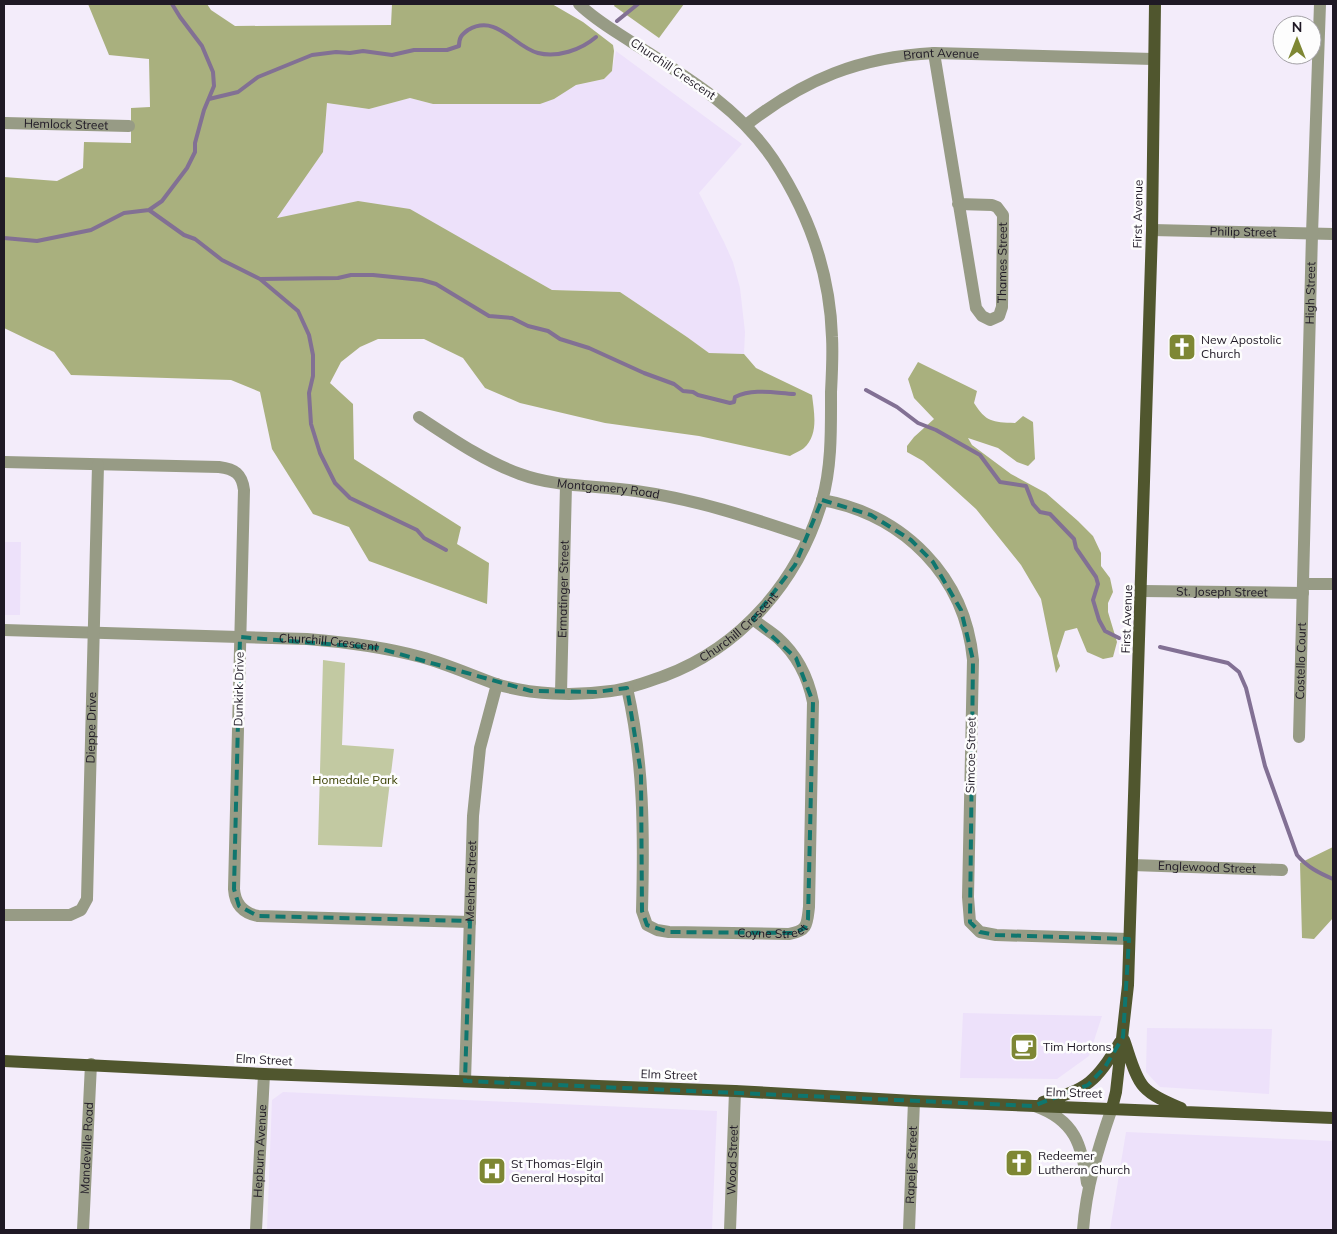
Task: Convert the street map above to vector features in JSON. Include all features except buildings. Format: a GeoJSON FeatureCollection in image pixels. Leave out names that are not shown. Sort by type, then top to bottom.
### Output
{"type":"FeatureCollection","features":[{"type":"Feature","properties":{"kind":"main road","name":"First Avenue"},"geometry":{"type":"LineString","coordinates":[[1112,1108],[1116,1092],[1123,1037],[1130,939],[1152,230],[1155,4]]}},
{"type":"Feature","properties":{"kind":"main road"},"geometry":{"type":"LineString","coordinates":[[1033,1106],[1072,1093],[1088,1085],[1105,1067],[1123,1037]]}},
{"type":"Feature","properties":{"kind":"main road"},"geometry":{"type":"LineString","coordinates":[[1123,1037],[1143,1086],[1160,1099],[1189,1112]]}},
{"type":"Feature","properties":{"kind":"main road","name":"Elm Street"},"geometry":{"type":"LineString","coordinates":[[4,1061],[264,1074],[736,1091],[914,1101],[1333,1118]]}},
{"type":"Feature","properties":{"kind":"street","name":"Churchill Crescent"},"geometry":{"type":"LineString","coordinates":[[4,630],[320,640],[378,648],[436,661],[497,684],[531,691],[561,693],[596,692],[627,688],[673,673],[700,661],[754,619],[778,591],[796,565],[822,500],[829,460],[832,350],[832,326],[826,282],[816,247],[798,200],[771,157],[746,125],[703,87],[603,23],[579,4]]}},
{"type":"Feature","properties":{"kind":"street","name":"High Street"},"geometry":{"type":"LineString","coordinates":[[1303,588],[1320,4]]}},
{"type":"Feature","properties":{"kind":"street","name":"Thames Street"},"geometry":{"type":"LineString","coordinates":[[934,53],[958,204],[976,308],[982,316],[990,320],[998,316],[1002,307],[1003,215],[997,207],[992,205],[958,204]]}},
{"type":"Feature","properties":{"kind":"street","name":"Brant Avenue"},"geometry":{"type":"LineString","coordinates":[[746,125],[786,96],[835,72],[874,60],[904,54],[1153,58]]}},
{"type":"Feature","properties":{"kind":"street","name":"Hemlock Street"},"geometry":{"type":"LineString","coordinates":[[4,123],[129,126]]}},
{"type":"Feature","properties":{"kind":"street","name":"Philip Street"},"geometry":{"type":"LineString","coordinates":[[1152,230],[1333,234]]}},
{"type":"Feature","properties":{"kind":"street","name":"Montgomery Road"},"geometry":{"type":"LineString","coordinates":[[418,417],[502,467],[544,481],[566,485],[601,486],[668,496],[701,504],[808,537]]}},
{"type":"Feature","properties":{"kind":"street","name":"Dunkirk Drive"},"geometry":{"type":"LineString","coordinates":[[4,462],[219,467],[231,469],[239,474],[243,481],[244,490],[234,892],[240,908],[247,913],[258,916],[470,922]]}},
{"type":"Feature","properties":{"kind":"street","name":"Dieppe Drive"},"geometry":{"type":"LineString","coordinates":[[4,915],[70,915],[81,910],[86,900],[98,465]]}},
{"type":"Feature","properties":{"kind":"street","name":"Ermatinger Street"},"geometry":{"type":"LineString","coordinates":[[561,693],[566,485]]}},
{"type":"Feature","properties":{"kind":"street","name":"Simcoe Street"},"geometry":{"type":"LineString","coordinates":[[822,500],[871,515],[898,530],[911,540],[933,562],[952,591],[961,610],[968,630],[973,660],[968,897],[970,922],[980,932],[996,935],[1130,939]]}},
{"type":"Feature","properties":{"kind":"street","name":"St. Joseph Street"},"geometry":{"type":"LineString","coordinates":[[1142,591],[1303,588],[1333,584]]}},
{"type":"Feature","properties":{"kind":"street","name":"Costello Court"},"geometry":{"type":"LineString","coordinates":[[1299,737],[1303,588]]}},
{"type":"Feature","properties":{"kind":"street","name":"Coyne Street"},"geometry":{"type":"LineString","coordinates":[[627,688],[634,720],[641,773],[642,911],[647,925],[657,930],[669,932],[789,934],[800,931],[807,924],[809,907],[813,702],[807,678],[796,658],[778,638],[754,619]]}},
{"type":"Feature","properties":{"kind":"street","name":"Meehan Street"},"geometry":{"type":"LineString","coordinates":[[466,1081],[473,816],[478,762],[497,684]]}},
{"type":"Feature","properties":{"kind":"street","name":"Englewood Street"},"geometry":{"type":"LineString","coordinates":[[1132,865],[1282,870]]}},
{"type":"Feature","properties":{"kind":"street","name":"Mandeville Road"},"geometry":{"type":"LineString","coordinates":[[83,1230],[91,1064]]}},
{"type":"Feature","properties":{"kind":"street","name":"Hepburn Avenue"},"geometry":{"type":"LineString","coordinates":[[256,1230],[264,1074]]}},
{"type":"Feature","properties":{"kind":"street","name":"Wood Street"},"geometry":{"type":"LineString","coordinates":[[730,1230],[736,1091]]}},
{"type":"Feature","properties":{"kind":"street","name":"Rapelje Street"},"geometry":{"type":"LineString","coordinates":[[909,1230],[914,1101]]}},
{"type":"Feature","properties":{"kind":"street"},"geometry":{"type":"LineString","coordinates":[[1033,1106],[1048,1111],[1059,1118],[1076,1136],[1083,1157],[1088,1188]]}},
{"type":"Feature","properties":{"kind":"street","name":"First Avenue"},"geometry":{"type":"LineString","coordinates":[[1083,1230],[1088,1188],[1101,1138],[1112,1108]]}},
{"type":"Feature","properties":{"kind":"highlighted area"},"geometry":{"type":"Polygon","coordinates":[[[822,500],[871,515],[911,540],[933,562],[961,610],[973,660],[970,922],[980,932],[996,935],[1129,939],[1123,1037],[1105,1067],[1088,1085],[1033,1106],[465,1081],[470,921],[258,916],[239,906],[234,889],[240,637],[378,648],[531,691],[596,692],[627,688],[641,773],[642,911],[647,925],[669,932],[794,933],[805,928],[808,919],[813,702],[796,658],[753,619],[795,565],[822,500]]]}},
{"type":"Feature","properties":{"kind":"shaded area"},"geometry":{"type":"Polygon","coordinates":[[[1333,41],[1333,222],[1331,222],[1333,41]]]}},
{"type":"Feature","properties":{"kind":"shaded area"},"geometry":{"type":"Polygon","coordinates":[[[616,51],[742,144],[699,193],[733,262],[740,288],[745,332],[744,354],[709,353],[620,292],[552,290],[483,252],[276,218],[323,152],[327,103],[369,109],[410,98],[433,104],[540,104],[577,85],[604,79],[612,71],[616,51]]]}},
{"type":"Feature","properties":{"kind":"shaded area"},"geometry":{"type":"Polygon","coordinates":[[[4,542],[21,542],[20,615],[4,615],[4,542]]]}},
{"type":"Feature","properties":{"kind":"shaded area"},"geometry":{"type":"Polygon","coordinates":[[[963,1013],[1102,1016],[1089,1056],[1057,1079],[960,1078],[963,1013]]]}},
{"type":"Feature","properties":{"kind":"shaded area"},"geometry":{"type":"Polygon","coordinates":[[[1147,1028],[1272,1029],[1269,1094],[1160,1087],[1146,1072],[1147,1028]]]}},
{"type":"Feature","properties":{"kind":"shaded area","name":"St Thomas-Elgin General Hospital"},"geometry":{"type":"Polygon","coordinates":[[[283,1092],[717,1111],[712,1230],[267,1230],[272,1100],[283,1092]]]}},
{"type":"Feature","properties":{"kind":"shaded area"},"geometry":{"type":"Polygon","coordinates":[[[1126,1132],[1333,1141],[1333,1230],[1110,1230],[1126,1132]]]}},
{"type":"Feature","properties":{"kind":"green space"},"geometry":{"type":"Polygon","coordinates":[[[88,4],[207,4],[211,10],[235,26],[391,25],[392,4],[552,4],[583,22],[613,45],[612,71],[604,79],[576,85],[554,99],[540,104],[433,104],[410,98],[369,109],[327,103],[323,152],[277,218],[358,201],[410,209],[552,290],[620,292],[709,353],[744,354],[756,368],[812,395],[814,430],[809,443],[803,449],[790,456],[699,436],[605,423],[520,403],[485,388],[463,358],[424,339],[378,339],[360,347],[341,362],[330,383],[353,404],[354,459],[461,527],[457,544],[489,563],[487,604],[369,561],[349,527],[313,514],[272,449],[260,392],[231,380],[71,375],[54,352],[4,328],[4,177],[57,181],[83,168],[84,142],[131,143],[131,108],[150,107],[149,59],[109,55],[88,4]]]}},
{"type":"Feature","properties":{"kind":"green space"},"geometry":{"type":"Polygon","coordinates":[[[615,4],[684,4],[659,38],[614,6],[615,4]]]}},
{"type":"Feature","properties":{"kind":"green space"},"geometry":{"type":"Polygon","coordinates":[[[918,362],[977,391],[974,403],[982,414],[990,420],[1015,423],[1023,416],[1033,422],[1035,459],[1028,466],[1017,462],[998,448],[968,438],[972,445],[1011,474],[1046,493],[1093,536],[1101,553],[1101,566],[1110,578],[1113,592],[1108,603],[1108,612],[1117,642],[1113,657],[1103,659],[1087,652],[1077,628],[1065,631],[1057,656],[1060,666],[1056,673],[1041,599],[1021,565],[976,509],[923,461],[907,452],[907,446],[914,437],[934,419],[914,398],[908,379],[918,362]]]}},
{"type":"Feature","properties":{"kind":"green space","name":"Homedale Park"},"geometry":{"type":"Polygon","coordinates":[[[323,660],[345,663],[342,745],[394,749],[382,847],[318,845],[323,660]]]}},
{"type":"Feature","properties":{"kind":"green space"},"geometry":{"type":"Polygon","coordinates":[[[1333,847],[1333,918],[1314,939],[1302,938],[1300,863],[1333,847]]]}},
{"type":"Feature","properties":{"kind":"waterway"},"geometry":{"type":"LineString","coordinates":[[4,238],[37,241],[91,230],[124,213],[149,210],[162,201],[187,168],[195,152],[195,143],[204,110],[214,86],[213,72],[202,46],[172,4]]}},
{"type":"Feature","properties":{"kind":"waterway"},"geometry":{"type":"LineString","coordinates":[[617,21],[638,4]]}},
{"type":"Feature","properties":{"kind":"waterway"},"geometry":{"type":"LineString","coordinates":[[209,99],[238,92],[258,77],[312,55],[363,51],[392,55],[414,50],[447,50],[459,46],[460,39],[464,33],[478,26],[497,28],[529,50],[545,54],[569,52],[583,46],[596,37]]}},
{"type":"Feature","properties":{"kind":"waterway"},"geometry":{"type":"LineString","coordinates":[[149,210],[184,235],[195,239],[222,260],[260,279],[298,311],[309,335],[313,355],[313,376],[309,393],[311,424],[320,453],[335,483],[350,498],[417,530],[424,538],[446,550]]}},
{"type":"Feature","properties":{"kind":"waterway"},"geometry":{"type":"LineString","coordinates":[[260,279],[338,278],[351,275],[373,275],[422,280],[436,284],[489,316],[512,318],[528,326],[548,331],[560,339],[589,348],[644,373],[674,384],[683,391],[693,392],[730,403],[734,402],[735,397],[749,393],[794,394]]}},
{"type":"Feature","properties":{"kind":"waterway"},"geometry":{"type":"LineString","coordinates":[[866,390],[897,407],[918,423],[936,430],[980,455],[1000,482],[1026,486],[1033,504],[1040,512],[1050,514],[1074,539],[1076,548],[1096,577],[1098,584],[1093,600],[1099,620],[1105,631],[1119,638]]}},
{"type":"Feature","properties":{"kind":"waterway"},"geometry":{"type":"LineString","coordinates":[[1160,647],[1228,663],[1239,672],[1246,688],[1265,766],[1297,855],[1305,863],[1333,879]]}},
{"type":"Feature","properties":{"kind":"place","name":"New Apostolic Church"},"geometry":{"type":"Point","coordinates":[1182,347]}},
{"type":"Feature","properties":{"kind":"place","name":"Tim Hortons"},"geometry":{"type":"Point","coordinates":[1024,1047]}},
{"type":"Feature","properties":{"kind":"place","name":"Redeemer Lutheran Church"},"geometry":{"type":"Point","coordinates":[1019,1163]}},
{"type":"Feature","properties":{"kind":"place","name":"St Thomas-Elgin General Hospital"},"geometry":{"type":"Point","coordinates":[492,1171]}}]}
